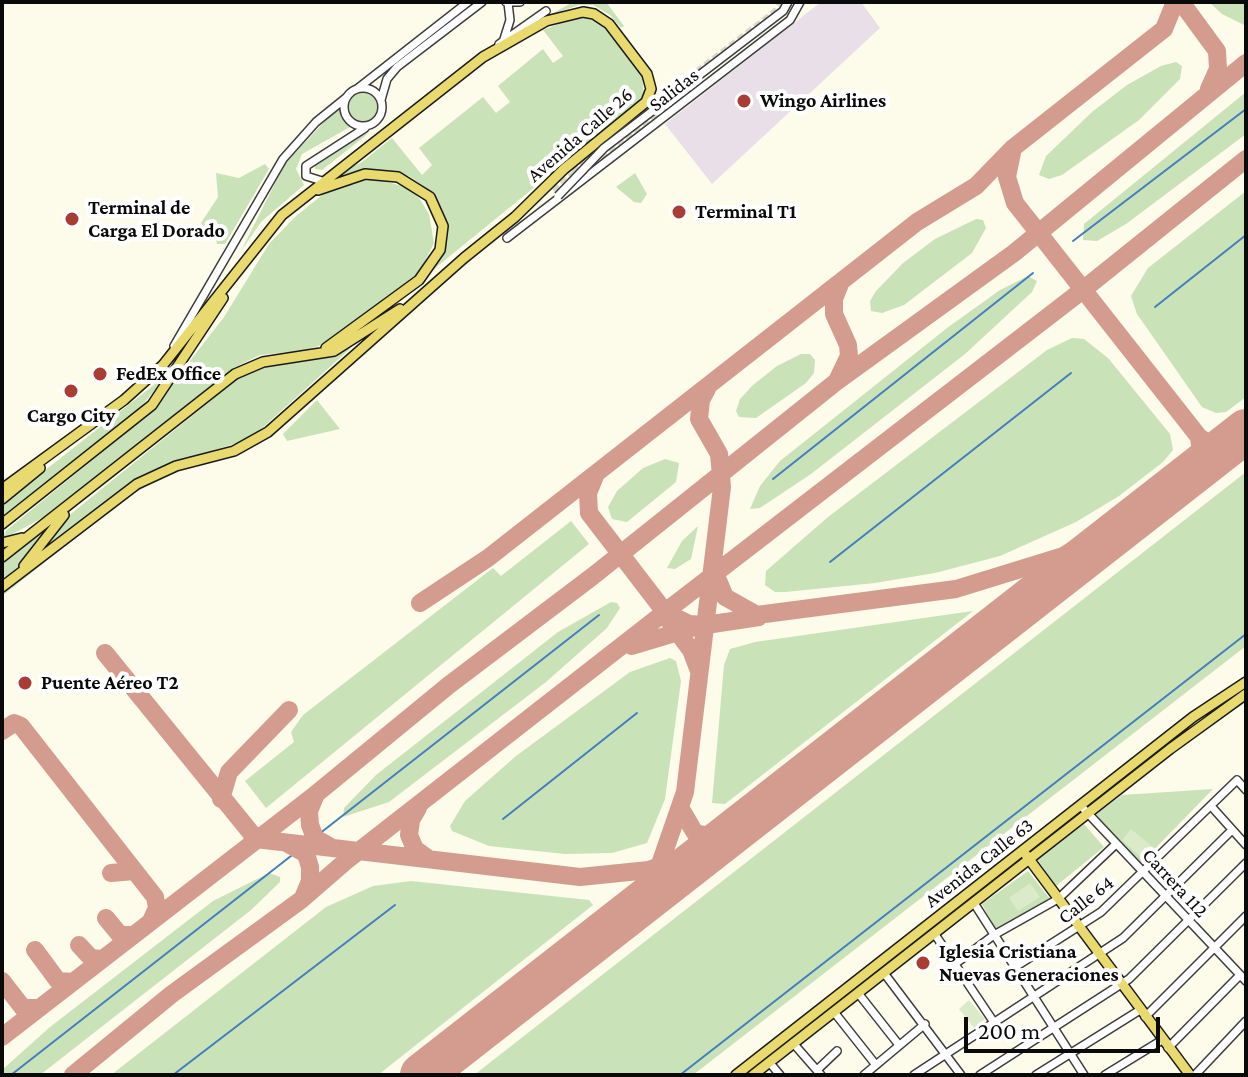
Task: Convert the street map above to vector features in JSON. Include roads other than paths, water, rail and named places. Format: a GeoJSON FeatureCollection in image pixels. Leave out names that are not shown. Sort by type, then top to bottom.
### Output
{"type":"FeatureCollection","features":[{"type":"Feature","properties":{"kind":"main road","name":"Avenida Calle 26"},"geometry":{"type":"LineString","coordinates":[[2,499],[163,365],[255,247],[295,204],[483,57],[556,17],[588,12],[604,19],[647,74],[651,93],[646,102],[260,438],[234,451],[176,466],[137,484],[2,587]]}},
{"type":"Feature","properties":{"kind":"main road"},"geometry":{"type":"LineString","coordinates":[[295,204],[339,180],[365,174],[386,175],[424,191],[436,204],[443,226],[440,250],[419,280],[344,338],[309,356]]}},
{"type":"Feature","properties":{"kind":"main road","name":"Avenida Calle 26"},"geometry":{"type":"LineString","coordinates":[[2,524],[152,405],[180,367],[255,247]]}},
{"type":"Feature","properties":{"kind":"main road","name":"Avenida Calle 26"},"geometry":{"type":"LineString","coordinates":[[2,557],[235,374],[263,362],[309,356],[342,347],[424,293]]}},
{"type":"Feature","properties":{"kind":"main road","name":"Avenida Calle 26"},"geometry":{"type":"LineString","coordinates":[[2,489],[82,432]]}},
{"type":"Feature","properties":{"kind":"main road"},"geometry":{"type":"LineString","coordinates":[[17,575],[53,527],[89,490]]}},
{"type":"Feature","properties":{"kind":"main road"},"geometry":{"type":"LineString","coordinates":[[2,531],[31,501]]}},
{"type":"Feature","properties":{"kind":"main road"},"geometry":{"type":"LineString","coordinates":[[2,543],[31,534]]}},
{"type":"Feature","properties":{"kind":"main road","name":"Avenida Calle 63"},"geometry":{"type":"LineString","coordinates":[[736,1075],[1027,856],[1193,717],[1246,682]]}},
{"type":"Feature","properties":{"kind":"main road","name":"Avenida Calle 63"},"geometry":{"type":"LineString","coordinates":[[1084,810],[1246,694]]}},
{"type":"Feature","properties":{"kind":"main road"},"geometry":{"type":"LineString","coordinates":[[1027,856],[1142,1014],[1192,1075]]}},
{"type":"Feature","properties":{"kind":"main road","name":"Avenida Calle 63"},"geometry":{"type":"LineString","coordinates":[[753,1075],[974,903],[1027,856]]}},
{"type":"Feature","properties":{"kind":"street"},"geometry":{"type":"LineString","coordinates":[[367,127],[354,125],[345,116],[347,97],[468,2]]}},
{"type":"Feature","properties":{"kind":"street"},"geometry":{"type":"LineString","coordinates":[[322,181],[308,178],[306,166],[379,119],[387,79],[397,67],[482,2]]}},
{"type":"Feature","properties":{"kind":"street"},"geometry":{"type":"LineString","coordinates":[[503,41],[510,20],[507,2],[520,2]]}},
{"type":"Feature","properties":{"kind":"street","name":"Salidas"},"geometry":{"type":"LineString","coordinates":[[558,196],[604,148],[783,11],[788,2]]}},
{"type":"Feature","properties":{"kind":"street","name":"Salidas"},"geometry":{"type":"LineString","coordinates":[[507,238],[790,20],[800,2]]}},
{"type":"Feature","properties":{"kind":"street"},"geometry":{"type":"LineString","coordinates":[[483,57],[546,11]]}},
{"type":"Feature","properties":{"kind":"street"},"geometry":{"type":"LineString","coordinates":[[357,89],[369,89],[381,100]]}},
{"type":"Feature","properties":{"kind":"street","name":"Avenida Calle 26"},"geometry":{"type":"LineString","coordinates":[[163,365],[277,168],[296,142],[347,97]]}},
{"type":"Feature","properties":{"kind":"street","name":"Calle 64"},"geometry":{"type":"LineString","coordinates":[[1015,967],[1079,928],[1143,872],[1237,780],[1246,790]]}},
{"type":"Feature","properties":{"kind":"street"},"geometry":{"type":"LineString","coordinates":[[1211,806],[1246,845]]}},
{"type":"Feature","properties":{"kind":"street","name":"Carrera 112"},"geometry":{"type":"LineString","coordinates":[[1084,810],[1243,978]]}},
{"type":"Feature","properties":{"kind":"street"},"geometry":{"type":"LineString","coordinates":[[914,1075],[946,1051],[1123,938],[1232,830]]}},
{"type":"Feature","properties":{"kind":"street"},"geometry":{"type":"LineString","coordinates":[[955,964],[994,935],[1058,899],[1116,844]]}},
{"type":"Feature","properties":{"kind":"street"},"geometry":{"type":"LineString","coordinates":[[980,1075],[1122,985],[1246,863]]}},
{"type":"Feature","properties":{"kind":"street"},"geometry":{"type":"LineString","coordinates":[[974,903],[1084,1075]]}},
{"type":"Feature","properties":{"kind":"street"},"geometry":{"type":"LineString","coordinates":[[1036,1075],[1142,1014],[1244,922]]}},
{"type":"Feature","properties":{"kind":"street"},"geometry":{"type":"LineString","coordinates":[[934,933],[993,1021]]}},
{"type":"Feature","properties":{"kind":"street"},"geometry":{"type":"LineString","coordinates":[[884,973],[946,1051],[961,1075]]}},
{"type":"Feature","properties":{"kind":"street"},"geometry":{"type":"LineString","coordinates":[[1105,1075],[1165,1044],[1243,978]]}},
{"type":"Feature","properties":{"kind":"street"},"geometry":{"type":"LineString","coordinates":[[858,993],[899,1045]]}},
{"type":"Feature","properties":{"kind":"street"},"geometry":{"type":"LineString","coordinates":[[834,1012],[876,1065]]}},
{"type":"Feature","properties":{"kind":"street"},"geometry":{"type":"LineString","coordinates":[[1192,1075],[1246,1021]]}},
{"type":"Feature","properties":{"kind":"street"},"geometry":{"type":"LineString","coordinates":[[864,1075],[925,1024]]}},
{"type":"Feature","properties":{"kind":"street"},"geometry":{"type":"LineString","coordinates":[[793,1043],[819,1072],[837,1051]]}},
{"type":"Feature","properties":{"kind":"street"},"geometry":{"type":"LineString","coordinates":[[769,1062],[780,1075]]}},
{"type":"Feature","properties":{"kind":"waterway"},"geometry":{"type":"LineString","coordinates":[[1073,241],[1246,109]]}},
{"type":"Feature","properties":{"kind":"waterway"},"geometry":{"type":"LineString","coordinates":[[1155,307],[1246,235]]}},
{"type":"Feature","properties":{"kind":"waterway"},"geometry":{"type":"LineString","coordinates":[[773,479],[1033,273]]}},
{"type":"Feature","properties":{"kind":"waterway"},"geometry":{"type":"LineString","coordinates":[[830,562],[1071,373]]}},
{"type":"Feature","properties":{"kind":"waterway"},"geometry":{"type":"LineString","coordinates":[[11,1075],[599,615]]}},
{"type":"Feature","properties":{"kind":"waterway"},"geometry":{"type":"LineString","coordinates":[[680,1075],[1246,634]]}},
{"type":"Feature","properties":{"kind":"waterway"},"geometry":{"type":"LineString","coordinates":[[503,819],[637,713]]}},
{"type":"Feature","properties":{"kind":"waterway"},"geometry":{"type":"LineString","coordinates":[[173,1075],[395,905]]}},
{"type":"Feature","properties":{"kind":"tunnel"},"geometry":{"type":"LineString","coordinates":[[697,72],[775,12],[782,2]]}},
{"type":"Feature","properties":{"kind":"tunnel"},"geometry":{"type":"LineString","coordinates":[[600,156],[663,107]]}},
{"type":"Feature","properties":{"kind":"tunnel"},"geometry":{"type":"LineString","coordinates":[[573,172],[605,144]]}},
{"type":"Feature","properties":{"kind":"tunnel"},"geometry":{"type":"LineString","coordinates":[[553,190],[577,172]]}},
{"type":"Feature","properties":{"kind":"place","name":"Wingo Airlines"},"geometry":{"type":"Point","coordinates":[744,101]}},
{"type":"Feature","properties":{"kind":"place","name":"Terminal T1"},"geometry":{"type":"Point","coordinates":[679,212]}},
{"type":"Feature","properties":{"kind":"place","name":"Terminal de Carga El Dorado"},"geometry":{"type":"Point","coordinates":[72,219]}},
{"type":"Feature","properties":{"kind":"place","name":"FedEx Office"},"geometry":{"type":"Point","coordinates":[100,374]}},
{"type":"Feature","properties":{"kind":"place","name":"Cargo City"},"geometry":{"type":"Point","coordinates":[71,391]}},
{"type":"Feature","properties":{"kind":"place","name":"Puente Aéreo T2"},"geometry":{"type":"Point","coordinates":[25,683]}},
{"type":"Feature","properties":{"kind":"place","name":"Iglesia Cristiana Nuevas Generaciones"},"geometry":{"type":"Point","coordinates":[923,963]}}]}
